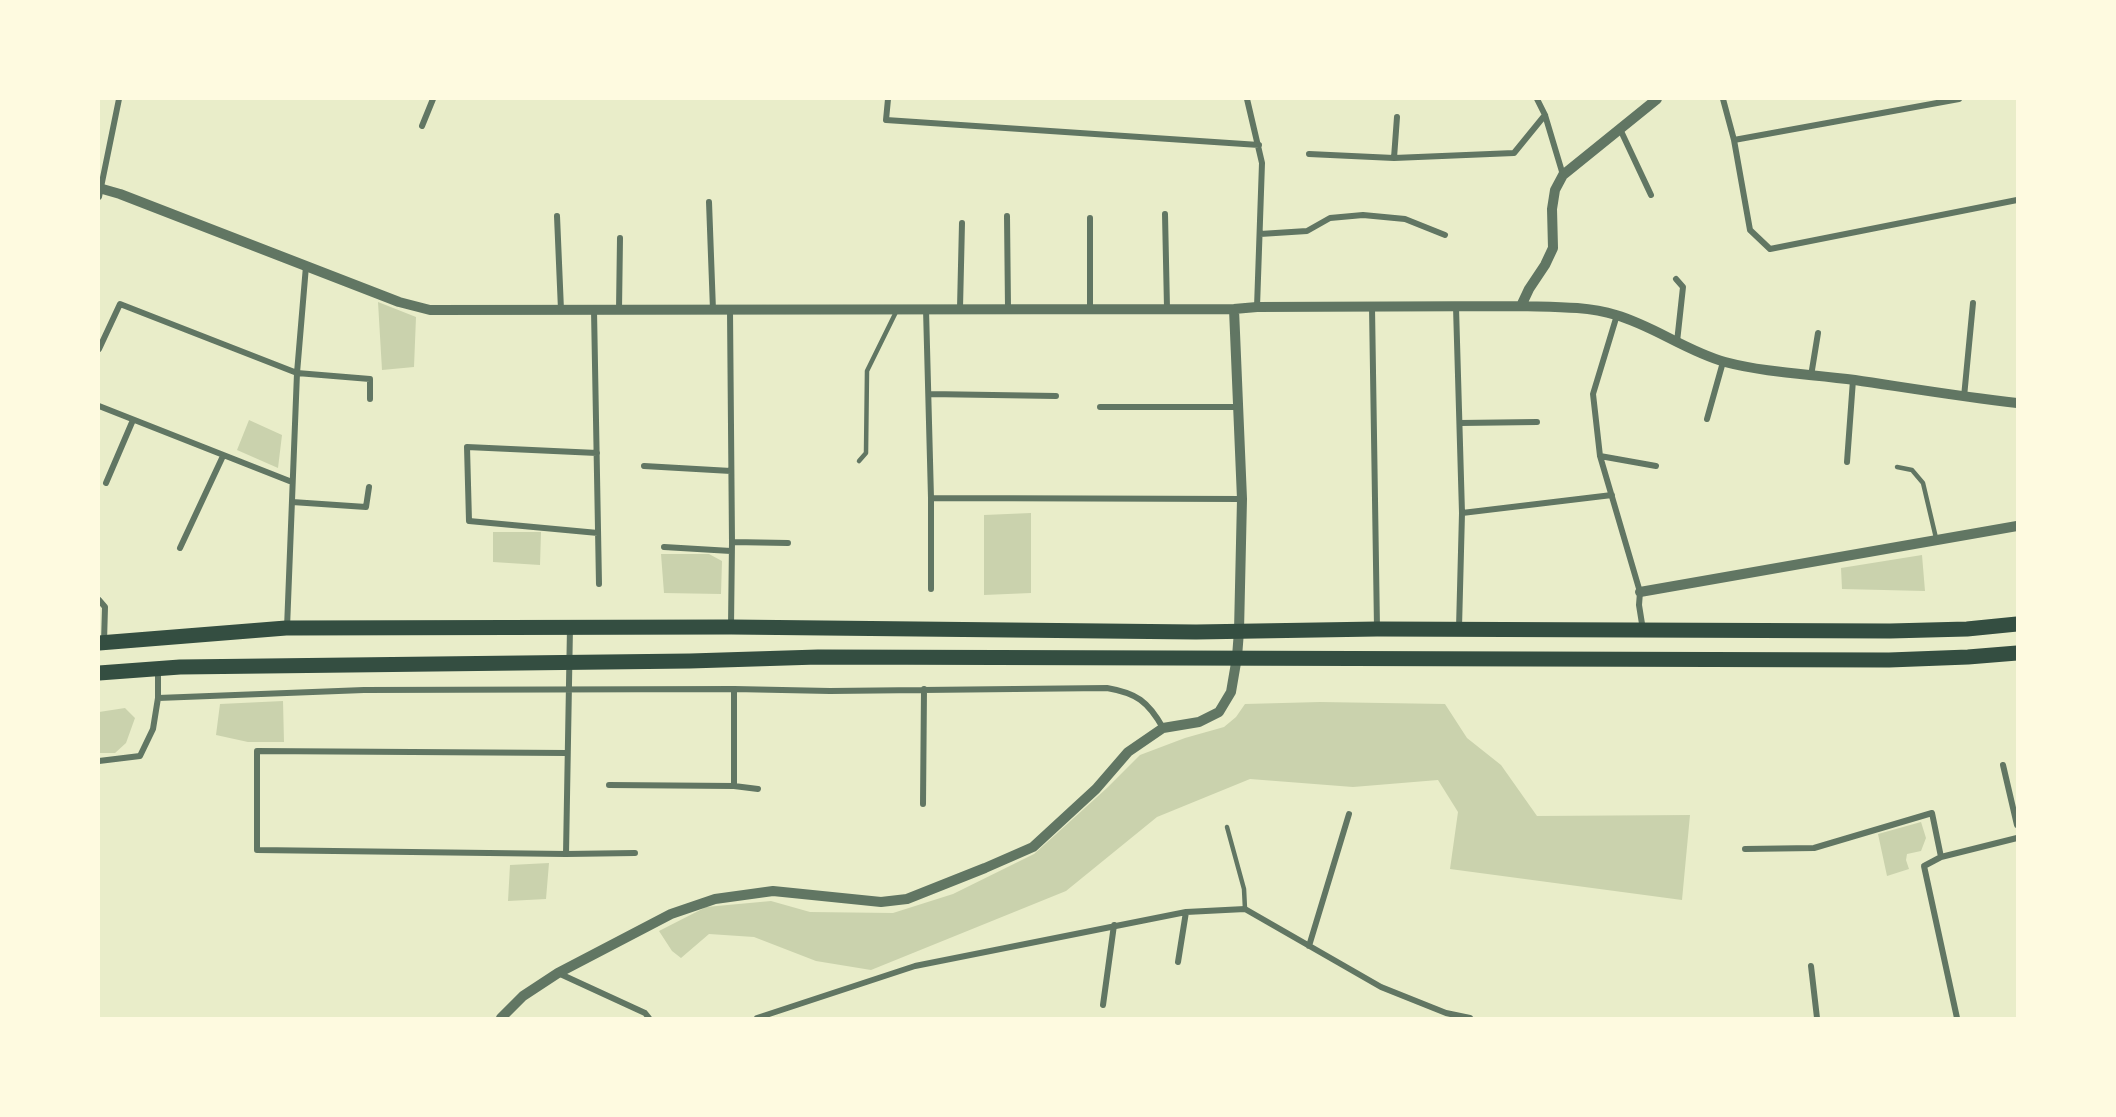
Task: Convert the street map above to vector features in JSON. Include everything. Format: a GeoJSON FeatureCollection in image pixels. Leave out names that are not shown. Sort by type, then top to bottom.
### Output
{"type":"FeatureCollection","features":[{"type":"Feature","properties":{"kind":"main road"},"geometry":{"type":"LineString","coordinates":[[102,642],[286,628],[731,627],[1239,631],[1377,629],[1890,631],[1967,629],[2017,624]]}},
{"type":"Feature","properties":{"kind":"main road"},"geometry":{"type":"LineString","coordinates":[[99,673],[158,668],[690,661],[818,657],[1889,660],[2017,653]]}},
{"type":"Feature","properties":{"kind":"street"},"geometry":{"type":"LineString","coordinates":[[119,99],[100,191],[120,194],[399,302],[430,310],[1233,309],[1521,306],[1589,309],[1617,315],[1723,362],[1763,370],[1853,380],[1964,398],[2017,403]]}},
{"type":"Feature","properties":{"kind":"street"},"geometry":{"type":"LineString","coordinates":[[422,126],[433,99]]}},
{"type":"Feature","properties":{"kind":"street"},"geometry":{"type":"LineString","coordinates":[[888,99],[886,120],[1259,145]]}},
{"type":"Feature","properties":{"kind":"street"},"geometry":{"type":"LineString","coordinates":[[1247,99],[1262,163],[1257,307]]}},
{"type":"Feature","properties":{"kind":"street"},"geometry":{"type":"LineString","coordinates":[[1537,99],[1545,115],[1563,175]]}},
{"type":"Feature","properties":{"kind":"street"},"geometry":{"type":"LineString","coordinates":[[1521,306],[1553,248],[1552,209],[1555,190],[1563,175],[1657,99]]}},
{"type":"Feature","properties":{"kind":"street"},"geometry":{"type":"LineString","coordinates":[[1723,99],[1734,140],[1750,230],[1770,249],[2017,200]]}},
{"type":"Feature","properties":{"kind":"street"},"geometry":{"type":"LineString","coordinates":[[1734,140],[1959,99]]}},
{"type":"Feature","properties":{"kind":"street"},"geometry":{"type":"LineString","coordinates":[[1309,154],[1394,158],[1514,153],[1545,115]]}},
{"type":"Feature","properties":{"kind":"street"},"geometry":{"type":"LineString","coordinates":[[1394,158],[1397,117]]}},
{"type":"Feature","properties":{"kind":"street"},"geometry":{"type":"LineString","coordinates":[[1620,129],[1651,195]]}},
{"type":"Feature","properties":{"kind":"street"},"geometry":{"type":"LineString","coordinates":[[709,202],[713,309]]}},
{"type":"Feature","properties":{"kind":"street"},"geometry":{"type":"LineString","coordinates":[[1166,214],[1167,308]]}},
{"type":"Feature","properties":{"kind":"street"},"geometry":{"type":"LineString","coordinates":[[1260,234],[1307,231],[1330,218],[1364,215],[1405,219],[1445,235]]}},
{"type":"Feature","properties":{"kind":"street"},"geometry":{"type":"LineString","coordinates":[[557,216],[561,310]]}},
{"type":"Feature","properties":{"kind":"street"},"geometry":{"type":"LineString","coordinates":[[1007,216],[1008,308]]}},
{"type":"Feature","properties":{"kind":"street"},"geometry":{"type":"LineString","coordinates":[[1090,218],[1090,308]]}},
{"type":"Feature","properties":{"kind":"street"},"geometry":{"type":"LineString","coordinates":[[960,308],[962,223]]}},
{"type":"Feature","properties":{"kind":"street"},"geometry":{"type":"LineString","coordinates":[[619,310],[620,238]]}},
{"type":"Feature","properties":{"kind":"street"},"geometry":{"type":"LineString","coordinates":[[286,628],[297,373],[306,266]]}},
{"type":"Feature","properties":{"kind":"street"},"geometry":{"type":"LineString","coordinates":[[1676,279],[1683,287],[1677,343]]}},
{"type":"Feature","properties":{"kind":"street"},"geometry":{"type":"LineString","coordinates":[[1964,398],[1973,303]]}},
{"type":"Feature","properties":{"kind":"street"},"geometry":{"type":"LineString","coordinates":[[99,349],[120,304],[297,373],[370,379],[370,399]]}},
{"type":"Feature","properties":{"kind":"street"},"geometry":{"type":"LineString","coordinates":[[1372,307],[1377,629]]}},
{"type":"Feature","properties":{"kind":"street"},"geometry":{"type":"LineString","coordinates":[[1456,307],[1462,513],[1460,629]]}},
{"type":"Feature","properties":{"kind":"street"},"geometry":{"type":"LineString","coordinates":[[926,309],[931,590]]}},
{"type":"Feature","properties":{"kind":"street"},"geometry":{"type":"LineString","coordinates":[[501,1018],[523,996],[558,973],[671,914],[715,899],[772,891],[869,901],[907,899],[1033,847],[1096,789],[1128,752],[1163,728],[1199,722],[1219,712],[1231,692],[1239,631],[1242,499],[1233,309]]}},
{"type":"Feature","properties":{"kind":"street"},"geometry":{"type":"LineString","coordinates":[[594,310],[599,584]]}},
{"type":"Feature","properties":{"kind":"street"},"geometry":{"type":"LineString","coordinates":[[730,310],[731,627]]}},
{"type":"Feature","properties":{"kind":"street"},"geometry":{"type":"LineString","coordinates":[[1617,315],[1593,394],[1600,456],[1640,592],[1639,605],[1643,631]]}},
{"type":"Feature","properties":{"kind":"street"},"geometry":{"type":"LineString","coordinates":[[1811,376],[1818,333]]}},
{"type":"Feature","properties":{"kind":"street"},"geometry":{"type":"LineString","coordinates":[[1707,418],[1723,362]]}},
{"type":"Feature","properties":{"kind":"street"},"geometry":{"type":"LineString","coordinates":[[1847,462],[1853,380]]}},
{"type":"Feature","properties":{"kind":"street"},"geometry":{"type":"LineString","coordinates":[[929,394],[1056,396]]}},
{"type":"Feature","properties":{"kind":"street"},"geometry":{"type":"LineString","coordinates":[[99,406],[292,482]]}},
{"type":"Feature","properties":{"kind":"street"},"geometry":{"type":"LineString","coordinates":[[1100,406],[1236,407]]}},
{"type":"Feature","properties":{"kind":"street"},"geometry":{"type":"LineString","coordinates":[[106,483],[133,420]]}},
{"type":"Feature","properties":{"kind":"street"},"geometry":{"type":"LineString","coordinates":[[1460,423],[1537,422]]}},
{"type":"Feature","properties":{"kind":"street"},"geometry":{"type":"LineString","coordinates":[[597,453],[467,447],[469,521],[598,533]]}},
{"type":"Feature","properties":{"kind":"street"},"geometry":{"type":"LineString","coordinates":[[180,549],[223,456]]}},
{"type":"Feature","properties":{"kind":"street"},"geometry":{"type":"LineString","coordinates":[[1600,456],[1656,466]]}},
{"type":"Feature","properties":{"kind":"street"},"geometry":{"type":"LineString","coordinates":[[644,466],[731,471]]}},
{"type":"Feature","properties":{"kind":"street"},"geometry":{"type":"LineString","coordinates":[[292,502],[366,507],[369,487]]}},
{"type":"Feature","properties":{"kind":"street"},"geometry":{"type":"LineString","coordinates":[[1462,513],[1612,495]]}},
{"type":"Feature","properties":{"kind":"street"},"geometry":{"type":"LineString","coordinates":[[931,498],[1242,499]]}},
{"type":"Feature","properties":{"kind":"street"},"geometry":{"type":"LineString","coordinates":[[1640,592],[2017,526]]}},
{"type":"Feature","properties":{"kind":"street"},"geometry":{"type":"LineString","coordinates":[[732,542],[788,543]]}},
{"type":"Feature","properties":{"kind":"street"},"geometry":{"type":"LineString","coordinates":[[664,547],[732,551]]}},
{"type":"Feature","properties":{"kind":"street"},"geometry":{"type":"LineString","coordinates":[[99,600],[105,607],[102,642]]}},
{"type":"Feature","properties":{"kind":"street"},"geometry":{"type":"LineString","coordinates":[[566,854],[570,627]]}},
{"type":"Feature","properties":{"kind":"street"},"geometry":{"type":"LineString","coordinates":[[99,761],[140,756],[153,729],[158,698],[158,668]]}},
{"type":"Feature","properties":{"kind":"street"},"geometry":{"type":"LineString","coordinates":[[158,698],[364,690],[830,691],[1107,688],[1129,692],[1144,702],[1163,728]]}},
{"type":"Feature","properties":{"kind":"street"},"geometry":{"type":"LineString","coordinates":[[734,689],[734,786]]}},
{"type":"Feature","properties":{"kind":"street"},"geometry":{"type":"LineString","coordinates":[[923,804],[924,689]]}},
{"type":"Feature","properties":{"kind":"street"},"geometry":{"type":"LineString","coordinates":[[567,753],[257,751],[257,850],[566,854],[635,852]]}},
{"type":"Feature","properties":{"kind":"street"},"geometry":{"type":"LineString","coordinates":[[2003,765],[2017,825]]}},
{"type":"Feature","properties":{"kind":"street"},"geometry":{"type":"LineString","coordinates":[[609,785],[734,786],[758,789]]}},
{"type":"Feature","properties":{"kind":"street"},"geometry":{"type":"LineString","coordinates":[[1309,946],[1349,813]]}},
{"type":"Feature","properties":{"kind":"street"},"geometry":{"type":"LineString","coordinates":[[1744,849],[1814,848],[1932,813],[1941,857]]}},
{"type":"Feature","properties":{"kind":"street"},"geometry":{"type":"LineString","coordinates":[[1957,1018],[1924,866],[1941,857],[2017,838]]}},
{"type":"Feature","properties":{"kind":"street"},"geometry":{"type":"LineString","coordinates":[[757,1018],[915,966],[1186,912],[1245,909],[1382,987],[1446,1013],[1470,1018]]}},
{"type":"Feature","properties":{"kind":"street"},"geometry":{"type":"LineString","coordinates":[[1178,962],[1186,912]]}},
{"type":"Feature","properties":{"kind":"street"},"geometry":{"type":"LineString","coordinates":[[1103,1005],[1114,925]]}},
{"type":"Feature","properties":{"kind":"street"},"geometry":{"type":"LineString","coordinates":[[1811,966],[1817,1018]]}},
{"type":"Feature","properties":{"kind":"street"},"geometry":{"type":"LineString","coordinates":[[558,973],[645,1013],[649,1018]]}},
{"type":"Feature","properties":{"kind":"lane"},"geometry":{"type":"LineString","coordinates":[[859,461],[866,453],[867,371],[897,309]]}},
{"type":"Feature","properties":{"kind":"lane"},"geometry":{"type":"LineString","coordinates":[[1897,467],[1912,470],[1923,483],[1937,541]]}},
{"type":"Feature","properties":{"kind":"lane"},"geometry":{"type":"LineString","coordinates":[[1227,827],[1244,889],[1245,909]]}},
{"type":"Feature","properties":{"kind":"green space"},"geometry":{"type":"Polygon","coordinates":[[[378,302],[416,317],[414,367],[382,370],[378,302]]]}},
{"type":"Feature","properties":{"kind":"green space"},"geometry":{"type":"Polygon","coordinates":[[[249,420],[282,435],[278,468],[237,450],[249,420]]]}},
{"type":"Feature","properties":{"kind":"green space"},"geometry":{"type":"Polygon","coordinates":[[[1031,513],[1031,593],[984,595],[984,515],[1031,513]]]}},
{"type":"Feature","properties":{"kind":"green space"},"geometry":{"type":"Polygon","coordinates":[[[493,532],[541,532],[540,565],[493,562],[493,532]]]}},
{"type":"Feature","properties":{"kind":"green space"},"geometry":{"type":"Polygon","coordinates":[[[661,554],[709,554],[722,561],[721,594],[664,593],[661,554]]]}},
{"type":"Feature","properties":{"kind":"green space"},"geometry":{"type":"Polygon","coordinates":[[[1922,555],[1925,591],[1842,589],[1841,568],[1922,555]]]}},
{"type":"Feature","properties":{"kind":"green space"},"geometry":{"type":"Polygon","coordinates":[[[283,701],[284,742],[248,742],[216,735],[220,704],[283,701]]]}},
{"type":"Feature","properties":{"kind":"green space"},"geometry":{"type":"Polygon","coordinates":[[[1320,702],[1445,704],[1467,738],[1501,765],[1537,816],[1690,815],[1682,900],[1450,869],[1458,812],[1438,780],[1353,787],[1250,779],[1157,817],[1066,891],[871,970],[816,961],[754,937],[709,934],[681,958],[672,951],[659,931],[706,907],[771,901],[810,912],[893,913],[953,894],[1034,854],[1140,755],[1185,738],[1224,727],[1236,717],[1245,704],[1320,702]]]}},
{"type":"Feature","properties":{"kind":"green space"},"geometry":{"type":"Polygon","coordinates":[[[125,708],[135,718],[126,743],[115,753],[99,753],[99,712],[125,708]]]}},
{"type":"Feature","properties":{"kind":"green space"},"geometry":{"type":"Polygon","coordinates":[[[1921,822],[1926,838],[1921,851],[1907,854],[1909,869],[1887,876],[1878,834],[1921,822]]]}},
{"type":"Feature","properties":{"kind":"green space"},"geometry":{"type":"Polygon","coordinates":[[[549,863],[546,899],[508,901],[510,865],[549,863]]]}}]}
